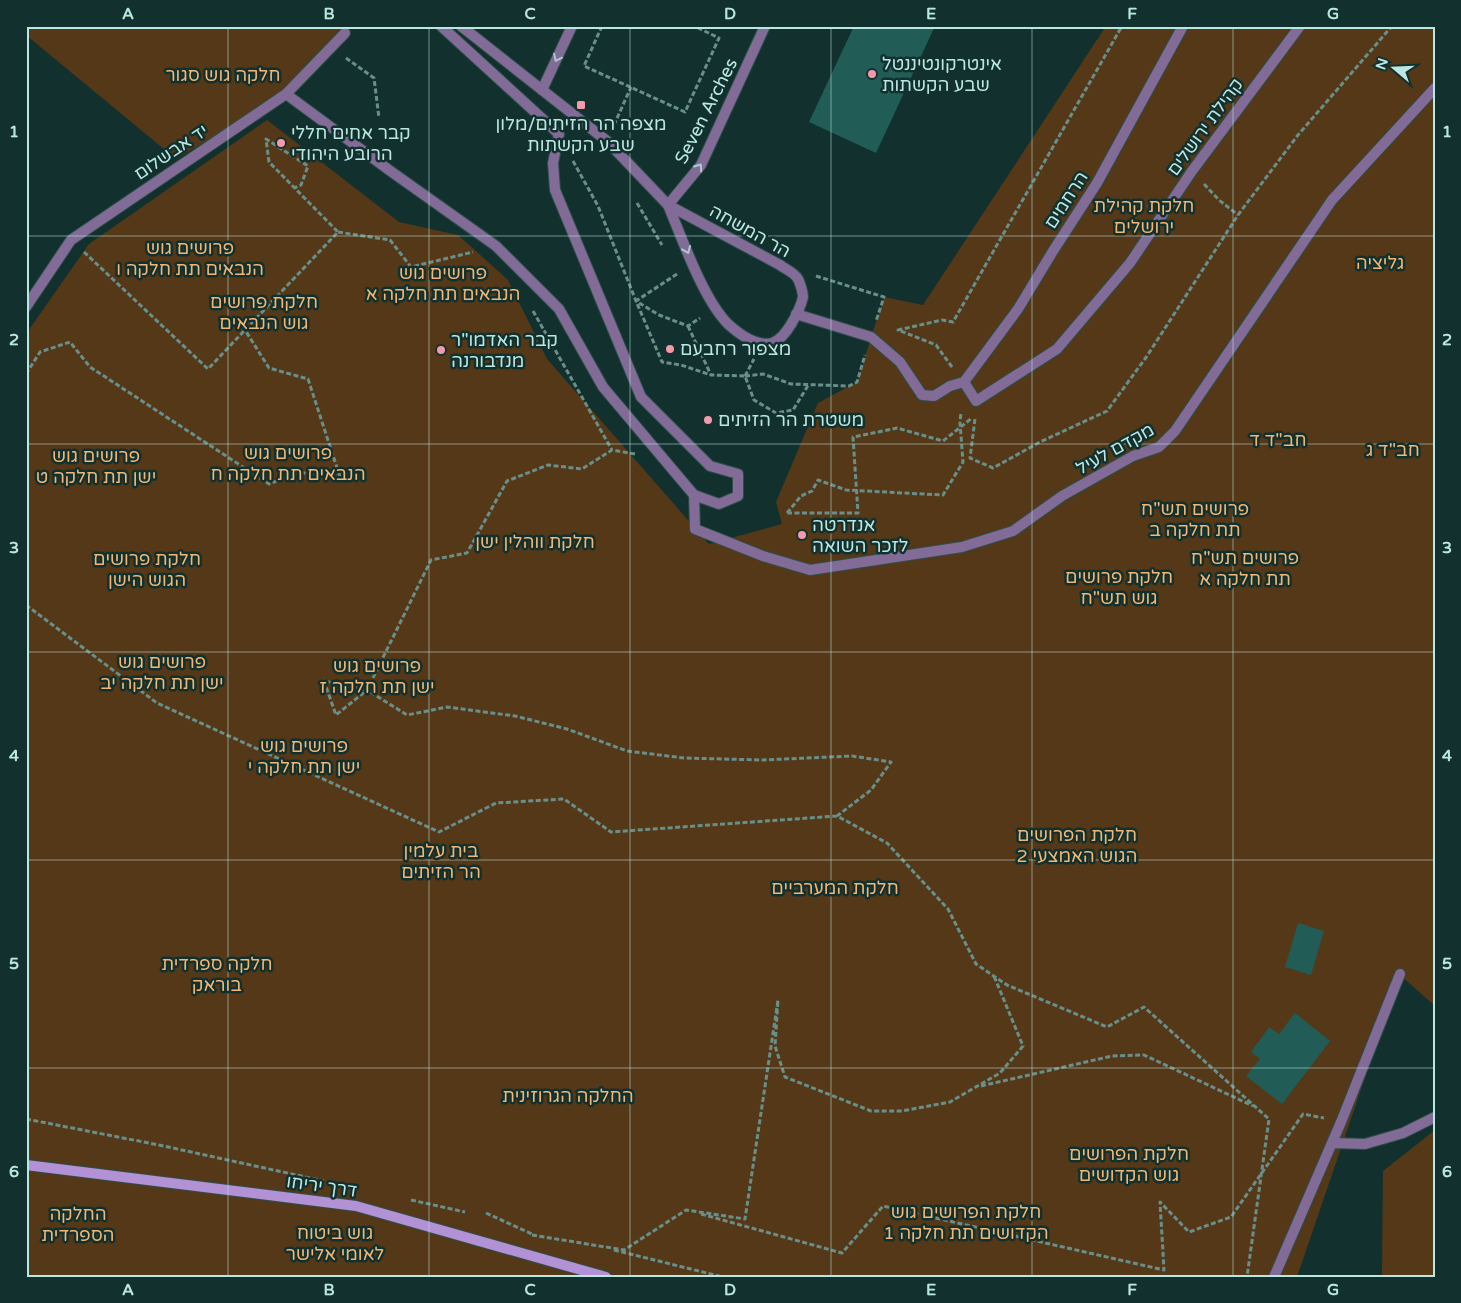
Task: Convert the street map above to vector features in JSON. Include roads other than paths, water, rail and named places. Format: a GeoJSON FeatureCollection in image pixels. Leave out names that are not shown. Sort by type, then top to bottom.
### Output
{"type":"FeatureCollection","features":[{"type":"Feature","properties":{"kind":"main road","name":"דרך יריחו"},"geometry":{"type":"LineString","coordinates":[[26,1165],[356,1206],[606,1277]]}},
{"type":"Feature","properties":{"kind":"street"},"geometry":{"type":"LineString","coordinates":[[286,94],[496,246],[559,309],[603,387],[694,495],[719,504],[738,496],[738,474],[710,466],[641,397],[555,190],[554,163],[559,134],[441,26]]}},
{"type":"Feature","properties":{"kind":"street","name":"הר המשחה"},"geometry":{"type":"LineString","coordinates":[[461,26],[607,141],[668,205],[780,265],[797,277],[803,295],[796,314],[786,332],[773,343],[755,343],[728,324],[715,307],[702,284],[668,205]]}},
{"type":"Feature","properties":{"kind":"street"},"geometry":{"type":"LineString","coordinates":[[542,90],[572,26]]}},
{"type":"Feature","properties":{"kind":"street","name":"Seven Arches"},"geometry":{"type":"LineString","coordinates":[[668,205],[701,165],[765,26]]}},
{"type":"Feature","properties":{"kind":"street","name":"הרחמים"},"geometry":{"type":"LineString","coordinates":[[964,382],[1018,310],[1052,251],[1097,183],[1183,26]]}},
{"type":"Feature","properties":{"kind":"street","name":"קהילת ירושלים"},"geometry":{"type":"LineString","coordinates":[[964,382],[976,401],[1057,349],[1130,263],[1192,171],[1300,26]]}},
{"type":"Feature","properties":{"kind":"street","name":"יד אבשלום"},"geometry":{"type":"LineString","coordinates":[[26,307],[71,240],[286,94],[345,33]]}},
{"type":"Feature","properties":{"kind":"street","name":"מקדם לעיל"},"geometry":{"type":"LineString","coordinates":[[694,495],[695,529],[763,556],[810,570],[962,546],[1013,531],[1062,496],[1133,456],[1158,447],[1175,431],[1332,200],[1435,88]]}},
{"type":"Feature","properties":{"kind":"street"},"geometry":{"type":"LineString","coordinates":[[796,314],[871,337],[900,362],[922,395],[934,396],[950,386],[964,382]]}},
{"type":"Feature","properties":{"kind":"street"},"geometry":{"type":"LineString","coordinates":[[1274,1277],[1332,1143],[1400,974]]}},
{"type":"Feature","properties":{"kind":"street"},"geometry":{"type":"LineString","coordinates":[[1332,1143],[1365,1144],[1403,1133],[1435,1117]]}},
{"type":"Feature","properties":{"kind":"place","name":"אינטרקונטיננטל שבע הקשתות"},"geometry":{"type":"Point","coordinates":[872,74]}},
{"type":"Feature","properties":{"kind":"place","name":"מצפה הר הזיתים/מלון שבע הקשתות"},"geometry":{"type":"Point","coordinates":[581,105]}},
{"type":"Feature","properties":{"kind":"place","name":"קבר אחים חללי הרובע היהודי"},"geometry":{"type":"Point","coordinates":[281,143]}},
{"type":"Feature","properties":{"kind":"place","name":"מצפור רחבעם"},"geometry":{"type":"Point","coordinates":[670,349]}},
{"type":"Feature","properties":{"kind":"place","name":"קבר האדמו\"ר מנדבורנה"},"geometry":{"type":"Point","coordinates":[441,350]}},
{"type":"Feature","properties":{"kind":"place","name":"משטרת הר הזיתים"},"geometry":{"type":"Point","coordinates":[708,420]}},
{"type":"Feature","properties":{"kind":"place","name":"אנדרטה לזכר השואה"},"geometry":{"type":"Point","coordinates":[802,535]}},
{"type":"Feature","properties":{"kind":"park label","name":"חלקה גוש סגור"},"geometry":{"type":"Point","coordinates":[223,75]}},
{"type":"Feature","properties":{"kind":"park label","name":"חלקת קהילת ירושלים"},"geometry":{"type":"Point","coordinates":[1144,216]}},
{"type":"Feature","properties":{"kind":"park label","name":"פרושים גוש הנבאים תת חלקה ו"},"geometry":{"type":"Point","coordinates":[190,258]}},
{"type":"Feature","properties":{"kind":"park label","name":"גליציה"},"geometry":{"type":"Point","coordinates":[1380,263]}},
{"type":"Feature","properties":{"kind":"park label","name":"פרושים גוש הנבאים תת חלקה א"},"geometry":{"type":"Point","coordinates":[443,283]}},
{"type":"Feature","properties":{"kind":"park label","name":"חלקת פרושים גוש הנבאים"},"geometry":{"type":"Point","coordinates":[264,312]}},
{"type":"Feature","properties":{"kind":"park label","name":"חב\"ד ד"},"geometry":{"type":"Point","coordinates":[1278,440]}},
{"type":"Feature","properties":{"kind":"park label","name":"חב\"ד ג"},"geometry":{"type":"Point","coordinates":[1393,450]}},
{"type":"Feature","properties":{"kind":"park label","name":"פרושים גוש הנבאים תת חלקה ח"},"geometry":{"type":"Point","coordinates":[288,463]}},
{"type":"Feature","properties":{"kind":"park label","name":"פרושים גוש ישן תת חלקה ט"},"geometry":{"type":"Point","coordinates":[96,466]}},
{"type":"Feature","properties":{"kind":"park label","name":"פרושים תש\"ח תת חלקה ב"},"geometry":{"type":"Point","coordinates":[1195,519]}},
{"type":"Feature","properties":{"kind":"park label","name":"חלקת ווהלין ישן"},"geometry":{"type":"Point","coordinates":[535,542]}},
{"type":"Feature","properties":{"kind":"park label","name":"פרושים תש\"ח תת חלקה א"},"geometry":{"type":"Point","coordinates":[1245,568]}},
{"type":"Feature","properties":{"kind":"park label","name":"חלקת פרושים הגוש הישן"},"geometry":{"type":"Point","coordinates":[147,569]}},
{"type":"Feature","properties":{"kind":"park label","name":"חלקת פרושים גוש תש\"ח"},"geometry":{"type":"Point","coordinates":[1119,587]}},
{"type":"Feature","properties":{"kind":"park label","name":"פרושים גוש ישן תת חלקה יב"},"geometry":{"type":"Point","coordinates":[162,672]}},
{"type":"Feature","properties":{"kind":"park label","name":"פרושים גוש ישן תת חלקה ז"},"geometry":{"type":"Point","coordinates":[377,676]}},
{"type":"Feature","properties":{"kind":"park label","name":"פרושים גוש ישן תת חלקה י"},"geometry":{"type":"Point","coordinates":[304,756]}},
{"type":"Feature","properties":{"kind":"park label","name":"חלקת הפרושים הגוש האמצעי 2"},"geometry":{"type":"Point","coordinates":[1077,845]}},
{"type":"Feature","properties":{"kind":"park label","name":"בית עלמין הר הזיתים"},"geometry":{"type":"Point","coordinates":[441,861]}},
{"type":"Feature","properties":{"kind":"park label","name":"חלקת המערביים"},"geometry":{"type":"Point","coordinates":[835,888]}},
{"type":"Feature","properties":{"kind":"park label","name":"חלקה ספרדית בוראק"},"geometry":{"type":"Point","coordinates":[217,974]}},
{"type":"Feature","properties":{"kind":"park label","name":"החלקה הגרוזינית"},"geometry":{"type":"Point","coordinates":[568,1096]}},
{"type":"Feature","properties":{"kind":"park label","name":"חלקת הפרושים גוש הקדושים"},"geometry":{"type":"Point","coordinates":[1129,1164]}},
{"type":"Feature","properties":{"kind":"park label","name":"חלקת הפרושים גוש הקדושים תת חלקה 1"},"geometry":{"type":"Point","coordinates":[966,1222]}},
{"type":"Feature","properties":{"kind":"park label","name":"החלקה הספרדית"},"geometry":{"type":"Point","coordinates":[78,1224]}},
{"type":"Feature","properties":{"kind":"park label","name":"גוש ביטוח לאומי אלישר"},"geometry":{"type":"Point","coordinates":[335,1243]}}]}
